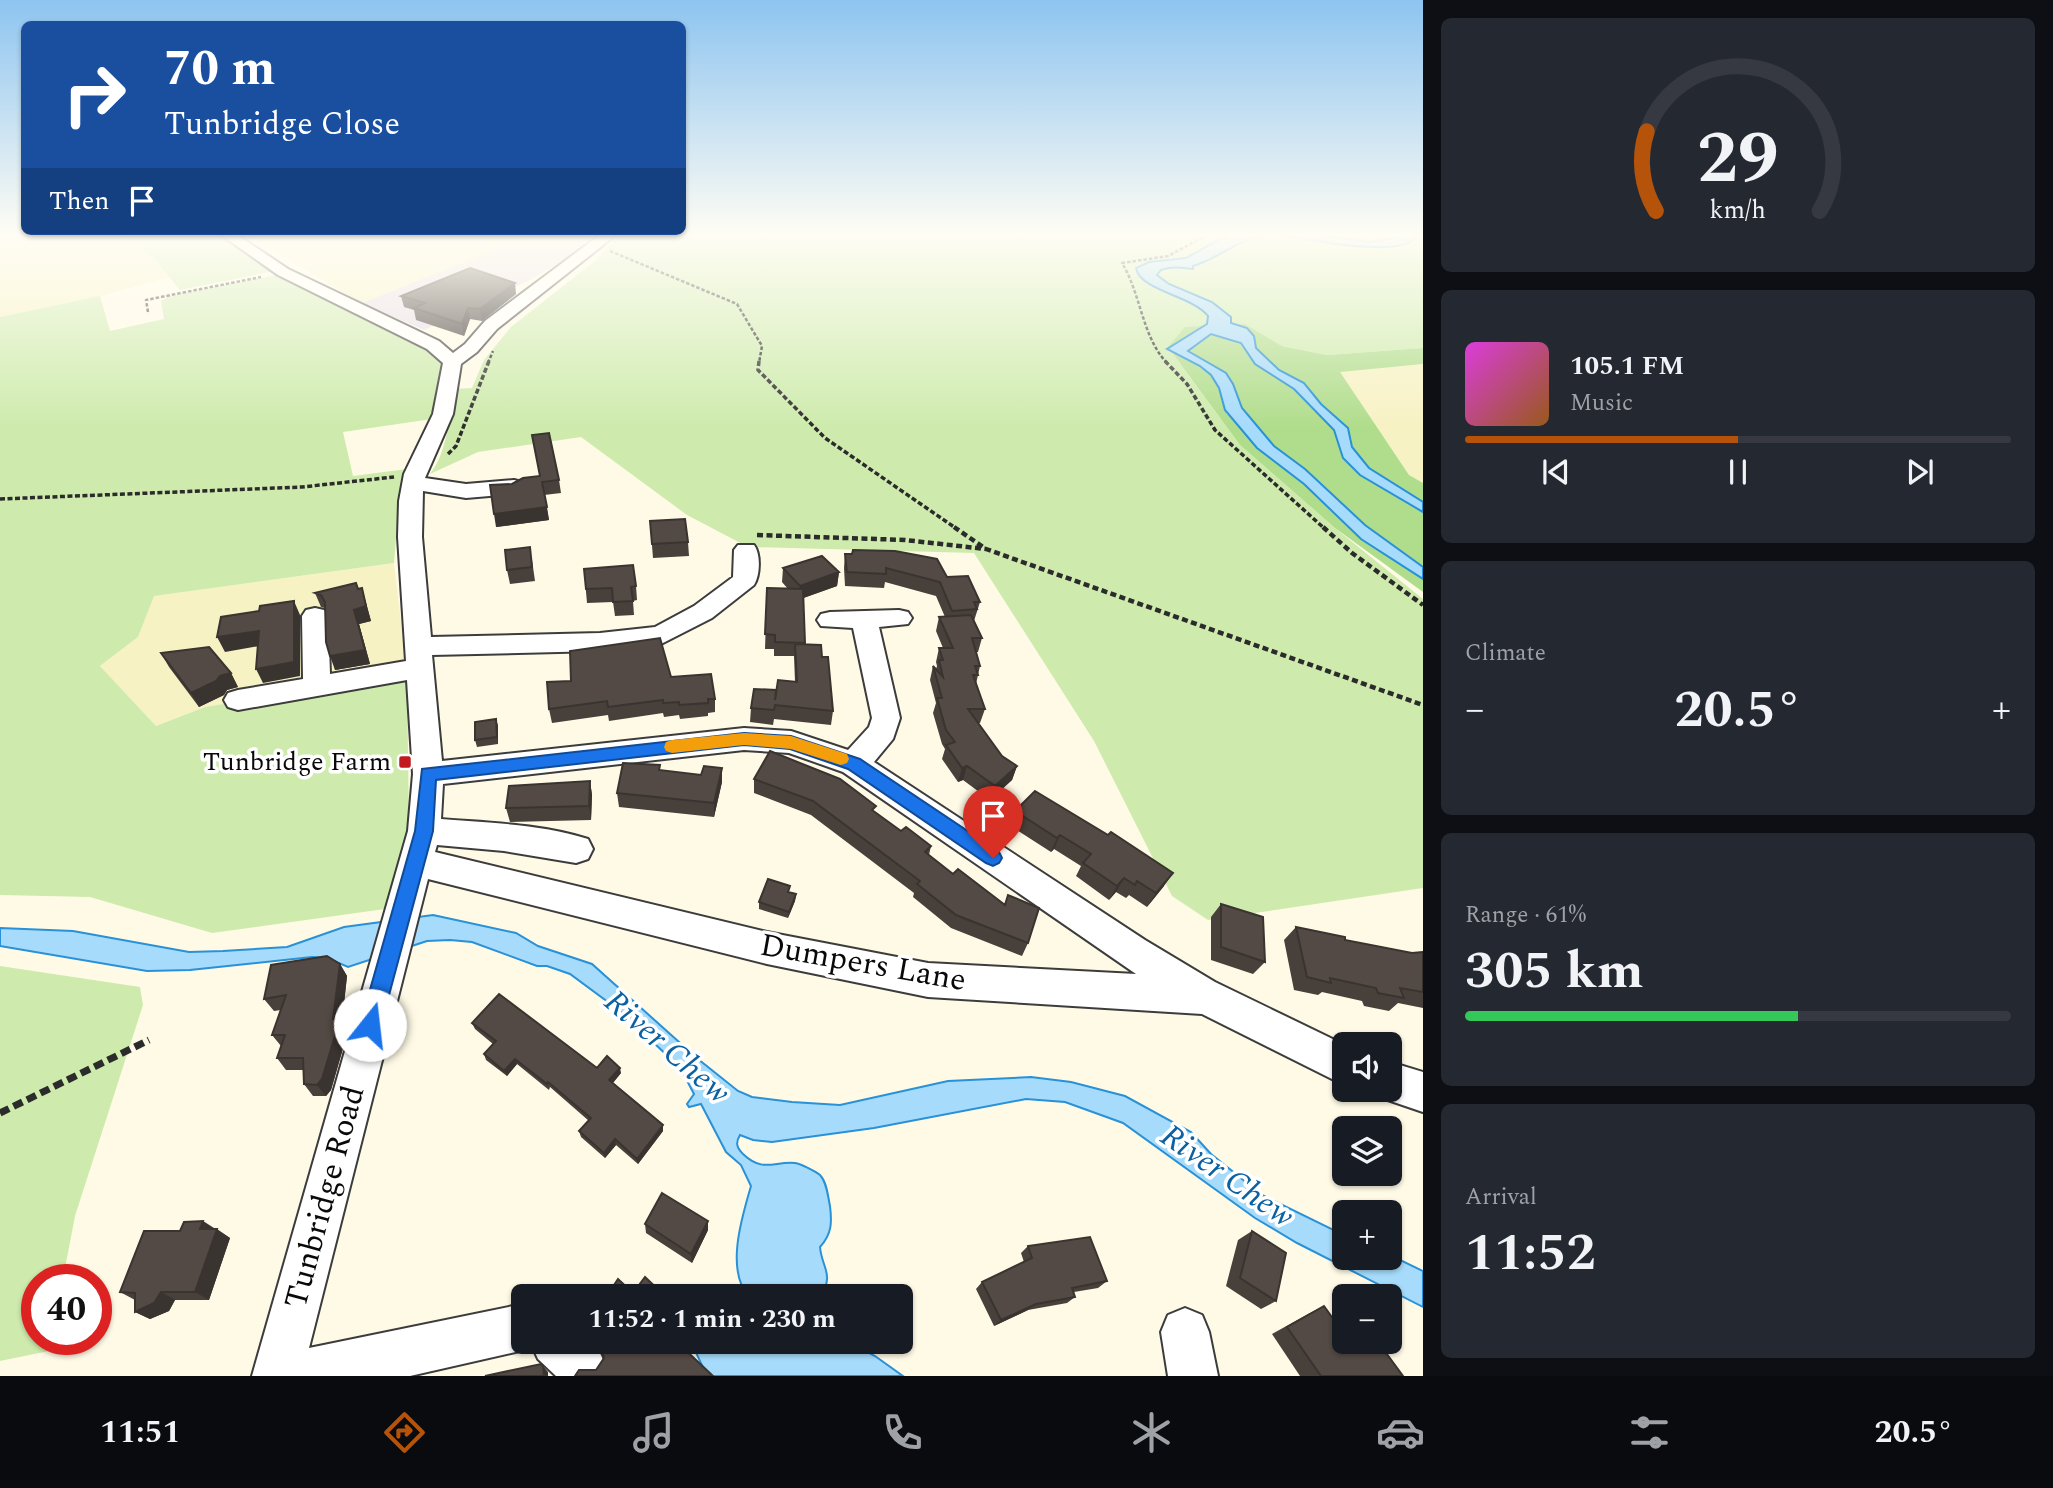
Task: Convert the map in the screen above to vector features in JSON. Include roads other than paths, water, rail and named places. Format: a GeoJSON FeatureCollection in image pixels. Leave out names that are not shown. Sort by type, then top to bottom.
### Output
{"type":"FeatureCollection","features":[{"type":"Feature","properties":{"kind":"street"},"geometry":{"type":"LineString","coordinates":[[337,298],[433,345],[452,362],[471,348],[491,325],[526,298]]}},
{"type":"Feature","properties":{"kind":"street","name":"Tunbridge Road"},"geometry":{"type":"LineString","coordinates":[[277,1376],[420,846],[428,774],[410,537],[414,478],[443,414],[452,362]]}},
{"type":"Feature","properties":{"kind":"street"},"geometry":{"type":"LineString","coordinates":[[414,478],[466,491],[514,486]]}},
{"type":"Feature","properties":{"kind":"street"},"geometry":{"type":"LineString","coordinates":[[238,700],[317,687],[419,657],[661,635],[703,612],[745,580],[746,550]]}},
{"type":"Feature","properties":{"kind":"street"},"geometry":{"type":"LineString","coordinates":[[315,616],[317,687]]}},
{"type":"Feature","properties":{"kind":"street"},"geometry":{"type":"LineString","coordinates":[[830,620],[899,618]]}},
{"type":"Feature","properties":{"kind":"street"},"geometry":{"type":"LineString","coordinates":[[854,764],[883,731],[886,718],[864,619]]}},
{"type":"Feature","properties":{"kind":"street"},"geometry":{"type":"LineString","coordinates":[[428,774],[744,739],[791,742],[854,764],[1132,952],[1206,996]]}},
{"type":"Feature","properties":{"kind":"street"},"geometry":{"type":"LineString","coordinates":[[420,846],[504,838],[576,849]]}},
{"type":"Feature","properties":{"kind":"street","name":"Dumpers Lane"},"geometry":{"type":"LineString","coordinates":[[420,846],[767,948],[928,980],[1206,996],[1332,1059]]}},
{"type":"Feature","properties":{"kind":"street"},"geometry":{"type":"LineString","coordinates":[[1402,1086],[1423,1092]]}},
{"type":"Feature","properties":{"kind":"street"},"geometry":{"type":"LineString","coordinates":[[293,1376],[511,1331]]}},
{"type":"Feature","properties":{"kind":"water"},"geometry":{"type":"Polygon","coordinates":[[[1180,298],[1203,298],[1212,302],[1231,317],[1231,323],[1247,328],[1254,336],[1256,348],[1279,370],[1304,383],[1321,404],[1348,428],[1352,447],[1369,468],[1423,502],[1423,512],[1360,475],[1343,458],[1334,430],[1294,389],[1255,364],[1241,343],[1211,334],[1188,351],[1226,373],[1242,408],[1274,446],[1305,469],[1365,525],[1423,567],[1423,579],[1361,539],[1304,484],[1257,448],[1225,410],[1219,388],[1211,375],[1200,366],[1167,349],[1207,324],[1208,316],[1180,298]]]}},
{"type":"Feature","properties":{"kind":"water","name":"River Chew"},"geometry":{"type":"Polygon","coordinates":[[[433,915],[516,933],[538,946],[592,964],[698,1059],[738,1091],[752,1097],[840,1105],[948,1081],[1031,1077],[1071,1082],[1125,1096],[1191,1132],[1211,1154],[1262,1195],[1332,1229],[1332,1261],[1255,1218],[1123,1123],[1065,1102],[1026,1099],[874,1128],[772,1142],[753,1140],[740,1135],[737,1143],[739,1150],[750,1160],[763,1165],[795,1163],[820,1175],[827,1190],[831,1217],[829,1233],[820,1247],[826,1284],[741,1284],[738,1273],[738,1243],[751,1186],[741,1165],[726,1152],[701,1104],[689,1107],[687,1104],[694,1094],[673,1061],[620,1011],[570,974],[547,966],[537,966],[472,942],[450,940],[427,941],[348,967],[327,958],[312,957],[190,970],[147,971],[0,946],[0,928],[73,931],[189,952],[287,947],[344,927],[433,915]]]}},
{"type":"Feature","properties":{"kind":"water"},"geometry":{"type":"Polygon","coordinates":[[[1402,1261],[1423,1271],[1423,1307],[1402,1296],[1402,1284],[1378,1284],[1350,1270],[1402,1270],[1402,1261]]]}},
{"type":"Feature","properties":{"kind":"water"},"geometry":{"type":"Polygon","coordinates":[[[697,1354],[871,1354],[903,1376],[707,1376],[697,1354]]]}},
{"type":"Feature","properties":{"kind":"place","name":"Tunbridge Farm"},"geometry":{"type":"Point","coordinates":[405,762]}}]}
